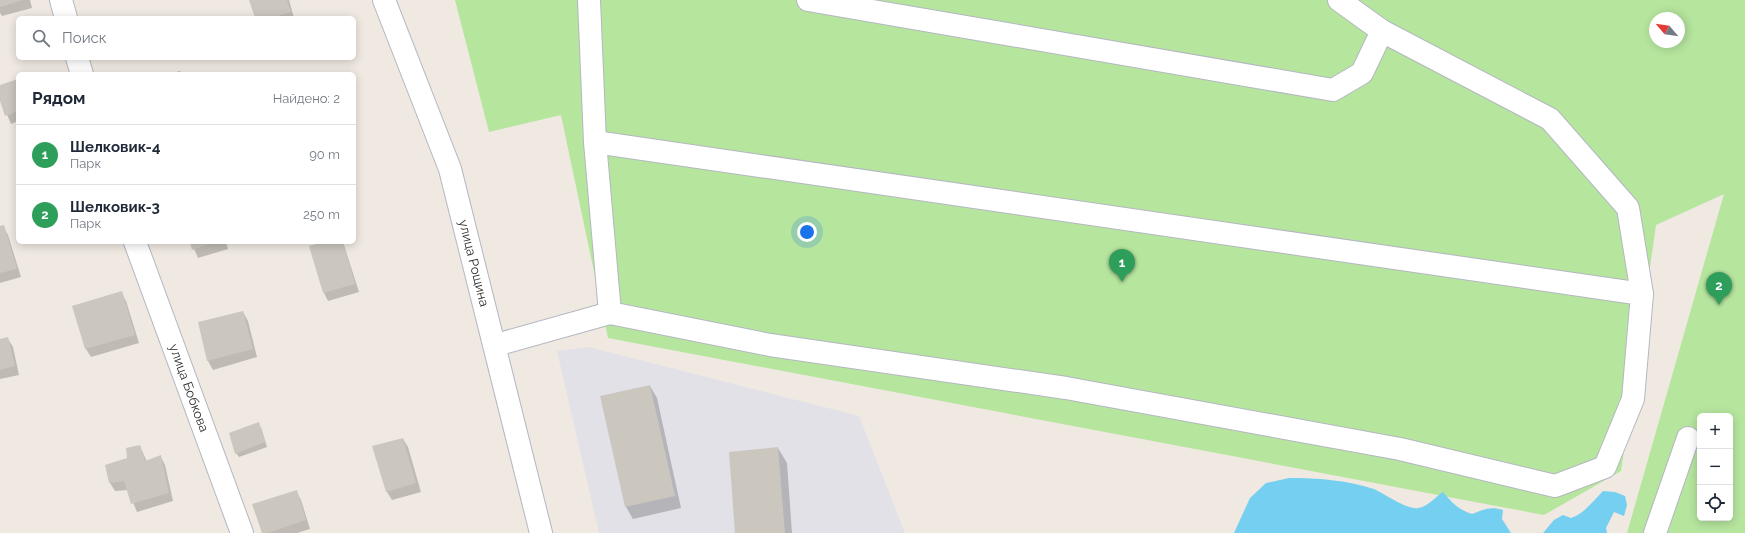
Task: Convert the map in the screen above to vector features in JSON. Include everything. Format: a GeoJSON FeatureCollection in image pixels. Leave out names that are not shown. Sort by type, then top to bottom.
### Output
{"type":"FeatureCollection","features":[{"type":"Feature","properties":{"kind":"street"},"geometry":{"type":"LineString","coordinates":[[61,0],[65,16]]}},
{"type":"Feature","properties":{"kind":"street","name":"улица Рощина"},"geometry":{"type":"LineString","coordinates":[[384,0],[450,169],[496,345],[541,533]]}},
{"type":"Feature","properties":{"kind":"street"},"geometry":{"type":"LineString","coordinates":[[589,0],[595,142],[610,313]]}},
{"type":"Feature","properties":{"kind":"street"},"geometry":{"type":"LineString","coordinates":[[808,0],[1333,90],[1362,73],[1382,31]]}},
{"type":"Feature","properties":{"kind":"street"},"geometry":{"type":"LineString","coordinates":[[496,345],[610,313],[770,345],[1082,391],[1400,449],[1555,486],[1605,467],[1633,399],[1642,294],[1628,208],[1550,119],[1382,31],[1339,0]]}},
{"type":"Feature","properties":{"kind":"street"},"geometry":{"type":"LineString","coordinates":[[78,60],[81,72]]}},
{"type":"Feature","properties":{"kind":"street"},"geometry":{"type":"LineString","coordinates":[[595,142],[1642,294]]}},
{"type":"Feature","properties":{"kind":"street","name":"улица Бобкова"},"geometry":{"type":"LineString","coordinates":[[136,244],[242,533]]}},
{"type":"Feature","properties":{"kind":"street"},"geometry":{"type":"LineString","coordinates":[[1655,533],[1688,438]]}},
{"type":"Feature","properties":{"kind":"shaded area"},"geometry":{"type":"Polygon","coordinates":[[[589,347],[859,416],[905,533],[599,533],[557,351],[589,347]]]}},
{"type":"Feature","properties":{"kind":"green space"},"geometry":{"type":"Polygon","coordinates":[[[455,0],[1745,0],[1745,533],[1627,533],[1724,194],[1656,225],[1621,471],[1544,515],[608,338],[561,115],[489,132],[455,0]]]}},
{"type":"Feature","properties":{"kind":"water"},"geometry":{"type":"Polygon","coordinates":[[[1289,478],[1311,478],[1353,483],[1374,489],[1408,507],[1413,508],[1425,506],[1443,492],[1456,506],[1472,514],[1495,508],[1503,510],[1502,519],[1511,533],[1234,533],[1250,498],[1266,483],[1289,478]]]}},
{"type":"Feature","properties":{"kind":"water"},"geometry":{"type":"Polygon","coordinates":[[[1603,491],[1615,492],[1625,496],[1627,505],[1624,516],[1614,512],[1606,528],[1607,533],[1543,533],[1554,520],[1563,515],[1571,518],[1576,516],[1603,491]]]}},
{"type":"Feature","properties":{"kind":"building"},"geometry":{"type":"Polygon","coordinates":[[[0,0],[23,0],[0,7],[0,0]]]}},
{"type":"Feature","properties":{"kind":"building"},"geometry":{"type":"Polygon","coordinates":[[[249,0],[287,0],[291,12],[278,16],[254,16],[249,0]]]}},
{"type":"Feature","properties":{"kind":"building"},"geometry":{"type":"Polygon","coordinates":[[[16,80],[16,112],[5,116],[0,101],[0,85],[16,80]]]}},
{"type":"Feature","properties":{"kind":"building"},"geometry":{"type":"Polygon","coordinates":[[[4,225],[17,269],[0,273],[0,226],[4,225]]]}},
{"type":"Feature","properties":{"kind":"building"},"geometry":{"type":"Polygon","coordinates":[[[190,244],[210,244],[192,250],[190,244]]]}},
{"type":"Feature","properties":{"kind":"building"},"geometry":{"type":"Polygon","coordinates":[[[316,244],[344,244],[355,284],[323,293],[309,246],[316,244]]]}},
{"type":"Feature","properties":{"kind":"building"},"geometry":{"type":"Polygon","coordinates":[[[122,291],[135,335],[85,349],[72,306],[122,291]]]}},
{"type":"Feature","properties":{"kind":"building"},"geometry":{"type":"Polygon","coordinates":[[[243,311],[253,349],[207,361],[198,322],[243,311]]]}},
{"type":"Feature","properties":{"kind":"building"},"geometry":{"type":"Polygon","coordinates":[[[8,337],[15,366],[0,370],[0,339],[8,337]]]}},
{"type":"Feature","properties":{"kind":"building"},"geometry":{"type":"Polygon","coordinates":[[[650,385],[675,496],[625,507],[600,396],[650,385]]]}},
{"type":"Feature","properties":{"kind":"building"},"geometry":{"type":"Polygon","coordinates":[[[259,422],[265,442],[235,454],[229,433],[259,422]]]}},
{"type":"Feature","properties":{"kind":"building"},"geometry":{"type":"Polygon","coordinates":[[[403,438],[416,483],[386,492],[372,446],[403,438]]]}},
{"type":"Feature","properties":{"kind":"building"},"geometry":{"type":"Polygon","coordinates":[[[140,445],[145,461],[161,455],[169,493],[131,504],[124,481],[109,483],[105,465],[127,458],[126,448],[140,445]]]}},
{"type":"Feature","properties":{"kind":"building"},"geometry":{"type":"Polygon","coordinates":[[[778,447],[785,533],[735,533],[729,452],[778,447]]]}},
{"type":"Feature","properties":{"kind":"building"},"geometry":{"type":"Polygon","coordinates":[[[297,490],[306,520],[268,533],[262,533],[252,504],[297,490]]]}},
{"type":"Feature","properties":{"kind":"place","name":"Шелковик-4"},"geometry":{"type":"Point","coordinates":[1122,282]}},
{"type":"Feature","properties":{"kind":"place","name":"Шелковик-3"},"geometry":{"type":"Point","coordinates":[1719,305]}}]}
